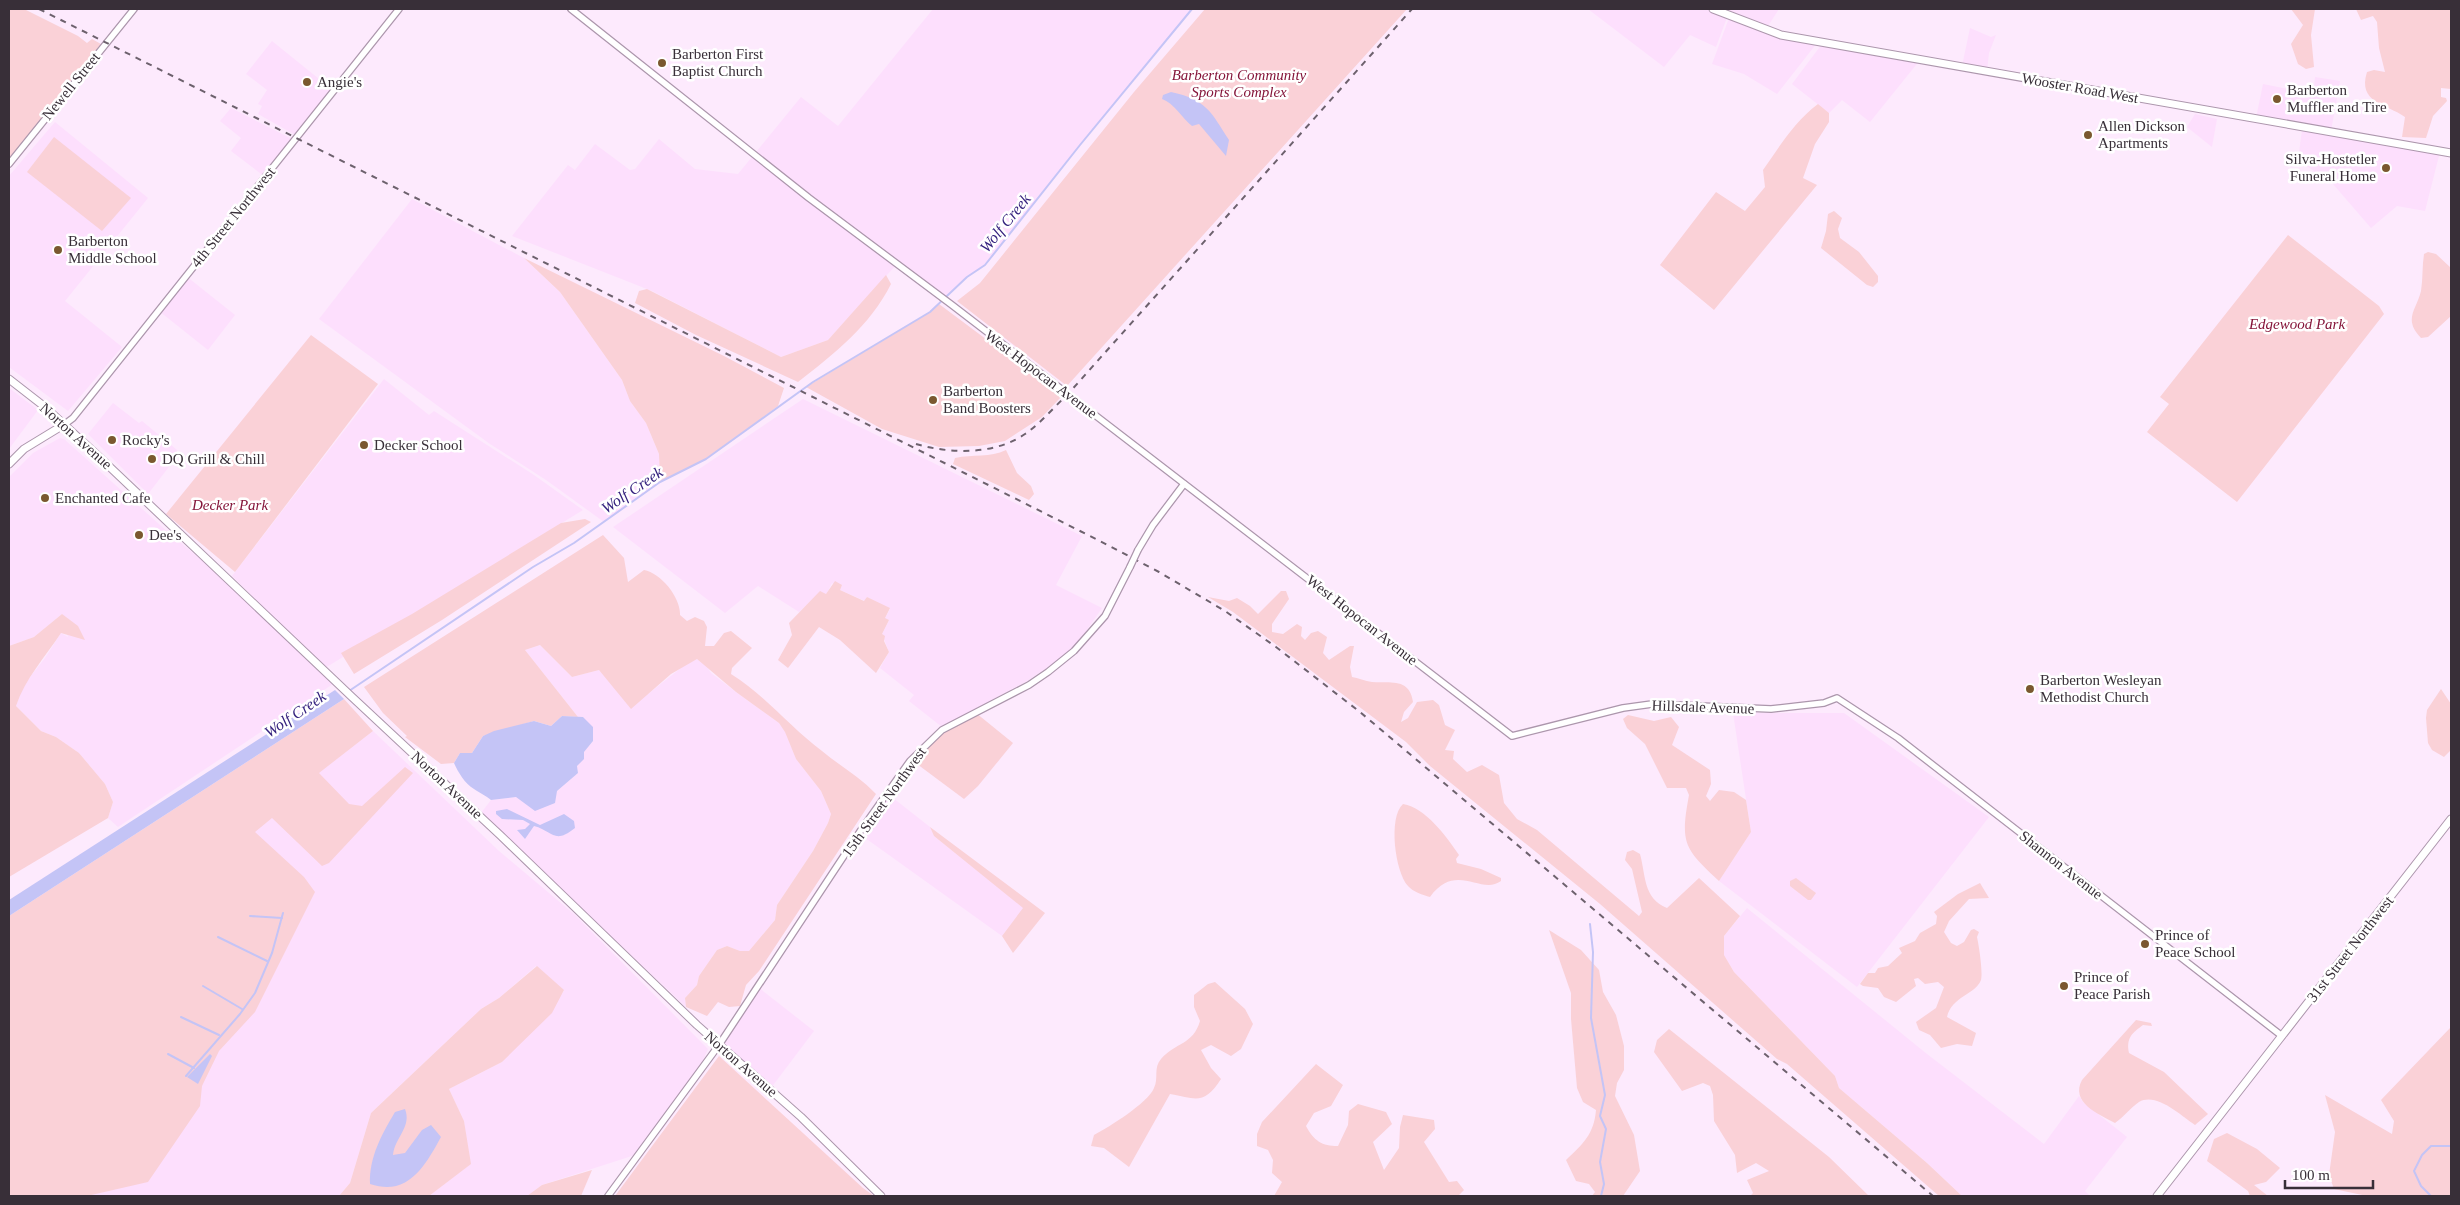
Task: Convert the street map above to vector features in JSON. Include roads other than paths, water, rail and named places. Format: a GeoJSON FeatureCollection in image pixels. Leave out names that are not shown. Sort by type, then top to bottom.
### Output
{"type":"FeatureCollection","features":[{"type":"Feature","properties":{"kind":"main road","name":"Wooster Road West"},"geometry":{"type":"LineString","coordinates":[[1713,9],[1781,35],[2451,153]]}},
{"type":"Feature","properties":{"kind":"main road","name":"Norton Avenue"},"geometry":{"type":"LineString","coordinates":[[9,379],[65,424],[719,1045],[802,1116],[881,1196]]}},
{"type":"Feature","properties":{"kind":"main road"},"geometry":{"type":"LineString","coordinates":[[9,464],[24,449],[65,424]]}},
{"type":"Feature","properties":{"kind":"main road","name":"31st Street Northwest"},"geometry":{"type":"LineString","coordinates":[[2157,1196],[2451,819]]}},
{"type":"Feature","properties":{"kind":"street","name":"Newell Street"},"geometry":{"type":"LineString","coordinates":[[9,164],[134,9]]}},
{"type":"Feature","properties":{"kind":"street","name":"4th Street Northwest"},"geometry":{"type":"LineString","coordinates":[[65,424],[73,418],[399,9]]}},
{"type":"Feature","properties":{"kind":"street","name":"West Hopocan Avenue"},"geometry":{"type":"LineString","coordinates":[[571,9],[778,173],[1512,736]]}},
{"type":"Feature","properties":{"kind":"street","name":"15th Street Northwest"},"geometry":{"type":"LineString","coordinates":[[608,1196],[682,1098],[719,1045],[866,822],[920,749],[942,730],[1029,685],[1058,665],[1074,651],[1105,616],[1138,550],[1153,525],[1184,484]]}},
{"type":"Feature","properties":{"kind":"street","name":"Hillsdale Avenue"},"geometry":{"type":"LineString","coordinates":[[1512,736],[1625,708],[1652,704],[1771,709],[1824,703],[1837,698]]}},
{"type":"Feature","properties":{"kind":"street","name":"Shannon Avenue"},"geometry":{"type":"LineString","coordinates":[[1837,698],[1898,738],[2282,1036]]}},
{"type":"Feature","properties":{"kind":"water"},"geometry":{"type":"Polygon","coordinates":[[[1171,92],[1200,103],[1212,114],[1229,140],[1226,156],[1199,124],[1192,126],[1170,104],[1162,99],[1163,95],[1171,92]]]}},
{"type":"Feature","properties":{"kind":"water"},"geometry":{"type":"Polygon","coordinates":[[[335,690],[344,699],[9,916],[9,900],[335,690]]]}},
{"type":"Feature","properties":{"kind":"water"},"geometry":{"type":"Polygon","coordinates":[[[562,716],[583,717],[593,727],[593,741],[584,752],[584,759],[577,766],[578,773],[557,791],[555,803],[535,811],[516,797],[491,800],[468,784],[454,763],[460,753],[472,753],[483,736],[494,731],[534,721],[551,726],[562,716]]]}},
{"type":"Feature","properties":{"kind":"water"},"geometry":{"type":"Polygon","coordinates":[[[507,809],[540,825],[564,814],[574,821],[575,828],[562,836],[558,836],[534,826],[525,839],[517,830],[525,829],[530,824],[523,820],[502,819],[496,814],[496,811],[507,809]]]}},
{"type":"Feature","properties":{"kind":"water"},"geometry":{"type":"Polygon","coordinates":[[[210,1054],[212,1056],[198,1084],[187,1077],[210,1054]]]}},
{"type":"Feature","properties":{"kind":"water"},"geometry":{"type":"Polygon","coordinates":[[[405,1109],[407,1115],[405,1127],[393,1155],[405,1153],[422,1130],[431,1125],[441,1137],[422,1168],[405,1182],[395,1186],[383,1187],[370,1184],[374,1155],[381,1137],[395,1112],[405,1109]]]}},
{"type":"Feature","properties":{"kind":"waterway","name":"Wolf Creek"},"geometry":{"type":"LineString","coordinates":[[349,691],[533,567],[574,543],[660,482],[706,459],[813,382],[930,312],[967,277],[985,265],[1080,145],[1192,9]]}},
{"type":"Feature","properties":{"kind":"waterway"},"geometry":{"type":"LineString","coordinates":[[186,1076],[240,1014],[255,993],[272,953],[283,913]]}},
{"type":"Feature","properties":{"kind":"waterway"},"geometry":{"type":"LineString","coordinates":[[250,916],[282,918]]}},
{"type":"Feature","properties":{"kind":"waterway"},"geometry":{"type":"LineString","coordinates":[[1590,924],[1593,952],[1591,1018],[1605,1095],[1600,1116],[1606,1129],[1600,1162],[1604,1184],[1601,1196]]}},
{"type":"Feature","properties":{"kind":"waterway"},"geometry":{"type":"LineString","coordinates":[[218,937],[267,961]]}},
{"type":"Feature","properties":{"kind":"waterway"},"geometry":{"type":"LineString","coordinates":[[203,986],[242,1009]]}},
{"type":"Feature","properties":{"kind":"waterway"},"geometry":{"type":"LineString","coordinates":[[181,1017],[219,1035]]}},
{"type":"Feature","properties":{"kind":"waterway"},"geometry":{"type":"LineString","coordinates":[[168,1054],[194,1068]]}},
{"type":"Feature","properties":{"kind":"waterway"},"geometry":{"type":"LineString","coordinates":[[2431,1196],[2421,1186],[2414,1171],[2422,1155],[2431,1146],[2451,1146]]}},
{"type":"Feature","properties":{"kind":"railway"},"geometry":{"type":"LineString","coordinates":[[39,9],[1098,540],[1159,572],[1225,611],[1276,647],[1360,712],[1933,1196]]}},
{"type":"Feature","properties":{"kind":"railway"},"geometry":{"type":"LineString","coordinates":[[916,444],[943,450],[972,451],[986,449],[1013,441],[1036,425],[1068,394],[1412,9]]}},
{"type":"Feature","properties":{"kind":"place","name":"Barberton First Baptist Church"},"geometry":{"type":"Point","coordinates":[662,63]}},
{"type":"Feature","properties":{"kind":"place","name":"Angie's"},"geometry":{"type":"Point","coordinates":[307,82]}},
{"type":"Feature","properties":{"kind":"place","name":"Barberton Muffler and Tire"},"geometry":{"type":"Point","coordinates":[2277,99]}},
{"type":"Feature","properties":{"kind":"place","name":"Allen Dickson Apartments"},"geometry":{"type":"Point","coordinates":[2088,135]}},
{"type":"Feature","properties":{"kind":"place","name":"Silva-Hostetler Funeral Home"},"geometry":{"type":"Point","coordinates":[2386,168]}},
{"type":"Feature","properties":{"kind":"place","name":"Barberton Middle School"},"geometry":{"type":"Point","coordinates":[58,250]}},
{"type":"Feature","properties":{"kind":"place","name":"Barberton Band Boosters"},"geometry":{"type":"Point","coordinates":[933,400]}},
{"type":"Feature","properties":{"kind":"place","name":"Rocky's"},"geometry":{"type":"Point","coordinates":[112,440]}},
{"type":"Feature","properties":{"kind":"place","name":"Decker School"},"geometry":{"type":"Point","coordinates":[364,445]}},
{"type":"Feature","properties":{"kind":"place","name":"DQ Grill & Chill"},"geometry":{"type":"Point","coordinates":[152,459]}},
{"type":"Feature","properties":{"kind":"place","name":"Enchanted Cafe"},"geometry":{"type":"Point","coordinates":[45,498]}},
{"type":"Feature","properties":{"kind":"place","name":"Dee's"},"geometry":{"type":"Point","coordinates":[139,535]}},
{"type":"Feature","properties":{"kind":"place","name":"Barberton Wesleyan Methodist Church"},"geometry":{"type":"Point","coordinates":[2030,689]}},
{"type":"Feature","properties":{"kind":"place","name":"Prince of Peace School"},"geometry":{"type":"Point","coordinates":[2145,944]}},
{"type":"Feature","properties":{"kind":"place","name":"Prince of Peace Parish"},"geometry":{"type":"Point","coordinates":[2064,986]}},
{"type":"Feature","properties":{"kind":"park label","name":"Barberton Community Sports Complex"},"geometry":{"type":"Point","coordinates":[1239,84]}},
{"type":"Feature","properties":{"kind":"park label","name":"Edgewood Park"},"geometry":{"type":"Point","coordinates":[2297,324]}},
{"type":"Feature","properties":{"kind":"park label","name":"Decker Park"},"geometry":{"type":"Point","coordinates":[230,505]}}]}
